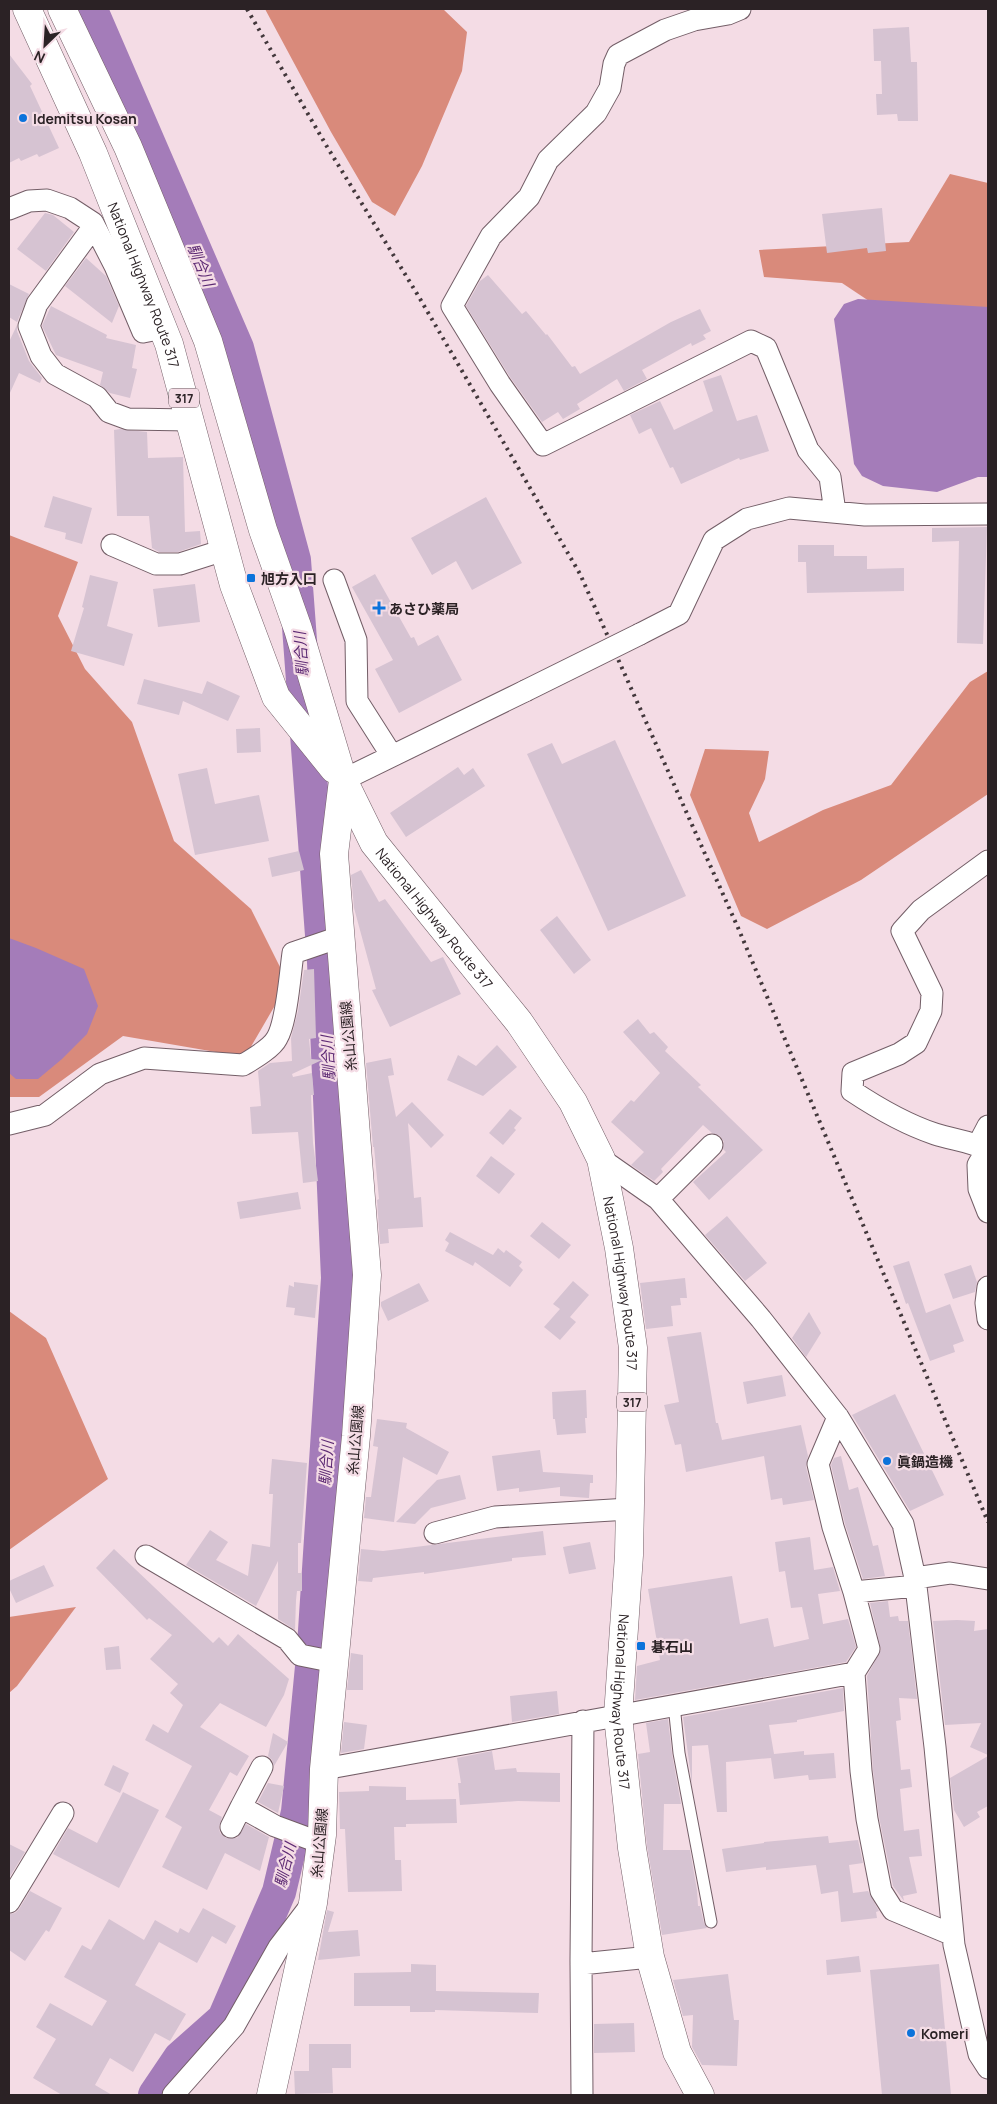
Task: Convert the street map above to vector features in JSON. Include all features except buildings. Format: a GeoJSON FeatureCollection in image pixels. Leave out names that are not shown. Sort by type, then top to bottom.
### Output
{"type":"FeatureCollection","features":[{"type":"Feature","properties":{"kind":"main road","name":"National Highway Route 317"},"geometry":{"type":"LineString","coordinates":[[27,9],[93,153],[169,344],[234,585],[276,697],[343,780]]}},
{"type":"Feature","properties":{"kind":"main road","name":"National Highway Route 317"},"geometry":{"type":"LineString","coordinates":[[62,9],[128,147],[208,341],[263,530],[298,629],[343,780],[374,843],[519,1022],[573,1102],[601,1159],[619,1248],[633,1348],[630,1510],[618,1716],[632,1848],[650,1957],[677,2052],[700,2095]]}},
{"type":"Feature","properties":{"kind":"main road","name":"糸山公園線"},"geometry":{"type":"LineString","coordinates":[[271,2095],[313,1903],[321,1843],[324,1769],[356,1436],[367,1275],[334,854],[343,780]]}},
{"type":"Feature","properties":{"kind":"street"},"geometry":{"type":"LineString","coordinates":[[740,9],[728,14],[694,20],[665,30],[618,54],[614,64],[610,88],[596,113],[548,160],[529,196],[491,236],[452,306],[500,384],[544,445],[751,341],[766,348],[808,450],[830,477],[835,512]]}},
{"type":"Feature","properties":{"kind":"street"},"geometry":{"type":"LineString","coordinates":[[9,208],[29,201],[47,200],[70,208],[94,226],[115,266],[143,332],[163,328]]}},
{"type":"Feature","properties":{"kind":"street"},"geometry":{"type":"LineString","coordinates":[[94,226],[37,304],[29,326],[41,356],[55,374],[97,397],[109,412],[128,419],[190,420]]}},
{"type":"Feature","properties":{"kind":"street"},"geometry":{"type":"LineString","coordinates":[[343,780],[679,614],[714,540],[747,519],[789,508],[865,515],[988,514]]}},
{"type":"Feature","properties":{"kind":"street"},"geometry":{"type":"LineString","coordinates":[[112,546],[156,564],[180,564],[224,550]]}},
{"type":"Feature","properties":{"kind":"street"},"geometry":{"type":"LineString","coordinates":[[334,580],[356,640],[357,701],[392,756]]}},
{"type":"Feature","properties":{"kind":"street"},"geometry":{"type":"LineString","coordinates":[[988,860],[921,910],[902,931],[932,993],[932,1011],[916,1043],[898,1054],[853,1073],[852,1091],[899,1121],[937,1135],[978,1145],[987,1150],[978,1165],[979,1189],[988,1212]]}},
{"type":"Feature","properties":{"kind":"street"},"geometry":{"type":"LineString","coordinates":[[9,1124],[45,1114],[100,1074],[144,1058],[243,1064],[257,1057],[277,1039],[284,1012],[293,953],[340,937]]}},
{"type":"Feature","properties":{"kind":"street"},"geometry":{"type":"LineString","coordinates":[[978,1145],[988,1126]]}},
{"type":"Feature","properties":{"kind":"street"},"geometry":{"type":"LineString","coordinates":[[658,1200],[712,1145]]}},
{"type":"Feature","properties":{"kind":"street"},"geometry":{"type":"LineString","coordinates":[[601,1159],[658,1200],[761,1319],[838,1417],[903,1524],[915,1582],[935,1747],[953,1935],[979,2054],[988,2068]]}},
{"type":"Feature","properties":{"kind":"street"},"geometry":{"type":"LineString","coordinates":[[988,1287],[986,1303],[988,1319]]}},
{"type":"Feature","properties":{"kind":"street"},"geometry":{"type":"LineString","coordinates":[[838,1417],[818,1464],[868,1648],[854,1673],[862,1781],[881,1891],[893,1910],[953,1935]]}},
{"type":"Feature","properties":{"kind":"street"},"geometry":{"type":"LineString","coordinates":[[435,1533],[495,1517],[630,1510]]}},
{"type":"Feature","properties":{"kind":"street"},"geometry":{"type":"LineString","coordinates":[[146,1556],[287,1639],[300,1655],[335,1662]]}},
{"type":"Feature","properties":{"kind":"street"},"geometry":{"type":"LineString","coordinates":[[854,1592],[915,1582],[950,1573],[988,1579]]}},
{"type":"Feature","properties":{"kind":"street"},"geometry":{"type":"LineString","coordinates":[[324,1769],[854,1673]]}},
{"type":"Feature","properties":{"kind":"street"},"geometry":{"type":"LineString","coordinates":[[582,2095],[583,1722]]}},
{"type":"Feature","properties":{"kind":"street"},"geometry":{"type":"LineString","coordinates":[[231,1827],[262,1767]]}},
{"type":"Feature","properties":{"kind":"street"},"geometry":{"type":"LineString","coordinates":[[242,1807],[275,1826],[321,1843]]}},
{"type":"Feature","properties":{"kind":"street"},"geometry":{"type":"LineString","coordinates":[[9,1902],[63,1813]]}},
{"type":"Feature","properties":{"kind":"street"},"geometry":{"type":"LineString","coordinates":[[173,2095],[234,2026],[279,1947],[313,1903]]}},
{"type":"Feature","properties":{"kind":"street"},"geometry":{"type":"LineString","coordinates":[[581,1964],[650,1957]]}},
{"type":"Feature","properties":{"kind":"lane"},"geometry":{"type":"LineString","coordinates":[[674,1705],[679,1753],[711,1922]]}},
{"type":"Feature","properties":{"kind":"shaded area"},"geometry":{"type":"Polygon","coordinates":[[[265,9],[443,9],[467,32],[462,71],[422,166],[395,216],[372,202],[331,132],[265,9]]]}},
{"type":"Feature","properties":{"kind":"shaded area"},"geometry":{"type":"Polygon","coordinates":[[[950,174],[988,183],[988,321],[884,311],[842,283],[764,277],[759,250],[909,242],[950,174]]]}},
{"type":"Feature","properties":{"kind":"shaded area"},"geometry":{"type":"Polygon","coordinates":[[[858,299],[988,307],[988,477],[978,477],[937,492],[883,486],[862,476],[854,464],[834,319],[844,304],[858,299]]]}},
{"type":"Feature","properties":{"kind":"shaded area"},"geometry":{"type":"Polygon","coordinates":[[[9,535],[78,562],[58,616],[85,669],[132,722],[174,841],[251,909],[288,983],[245,1057],[123,1036],[39,1097],[9,1097],[9,535]]]}},
{"type":"Feature","properties":{"kind":"shaded area"},"geometry":{"type":"Polygon","coordinates":[[[988,671],[988,794],[861,880],[767,929],[741,916],[690,795],[705,749],[769,751],[765,779],[749,813],[759,842],[823,810],[891,785],[970,682],[988,671]]]}},
{"type":"Feature","properties":{"kind":"shaded area"},"geometry":{"type":"Polygon","coordinates":[[[9,938],[84,969],[98,1006],[87,1034],[62,1059],[38,1079],[16,1079],[9,1073],[9,938]]]}},
{"type":"Feature","properties":{"kind":"shaded area"},"geometry":{"type":"Polygon","coordinates":[[[9,1311],[46,1338],[108,1479],[9,1550],[9,1311]]]}},
{"type":"Feature","properties":{"kind":"shaded area"},"geometry":{"type":"Polygon","coordinates":[[[76,1607],[17,1686],[9,1693],[9,1617],[76,1607]]]}},
{"type":"Feature","properties":{"kind":"shaded area"},"geometry":{"type":"Polygon","coordinates":[[[211,2021],[218,2028],[183,2059],[160,2095],[148,2095],[176,2054],[211,2021]]]}},
{"type":"Feature","properties":{"kind":"waterway","name":"馴合川"},"geometry":{"type":"LineString","coordinates":[[94,17],[237,348],[294,560],[324,962],[338,1278],[314,1646],[298,1812],[279,1892],[224,2019],[180,2058],[155,2095]]}},
{"type":"Feature","properties":{"kind":"railway"},"geometry":{"type":"LineString","coordinates":[[247,9],[326,145],[419,297],[580,574],[739,930],[988,1522]]}},
{"type":"Feature","properties":{"kind":"place","name":"Idemitsu Kosan"},"geometry":{"type":"Point","coordinates":[23,118]}},
{"type":"Feature","properties":{"kind":"place","name":"旭方入口"},"geometry":{"type":"Point","coordinates":[251,578]}},
{"type":"Feature","properties":{"kind":"place","name":"あさひ薬局"},"geometry":{"type":"Point","coordinates":[379,608]}},
{"type":"Feature","properties":{"kind":"place","name":"眞鍋造機"},"geometry":{"type":"Point","coordinates":[887,1461]}},
{"type":"Feature","properties":{"kind":"place","name":"碁石山"},"geometry":{"type":"Point","coordinates":[641,1646]}},
{"type":"Feature","properties":{"kind":"place","name":"Komeri"},"geometry":{"type":"Point","coordinates":[911,2033]}}]}
